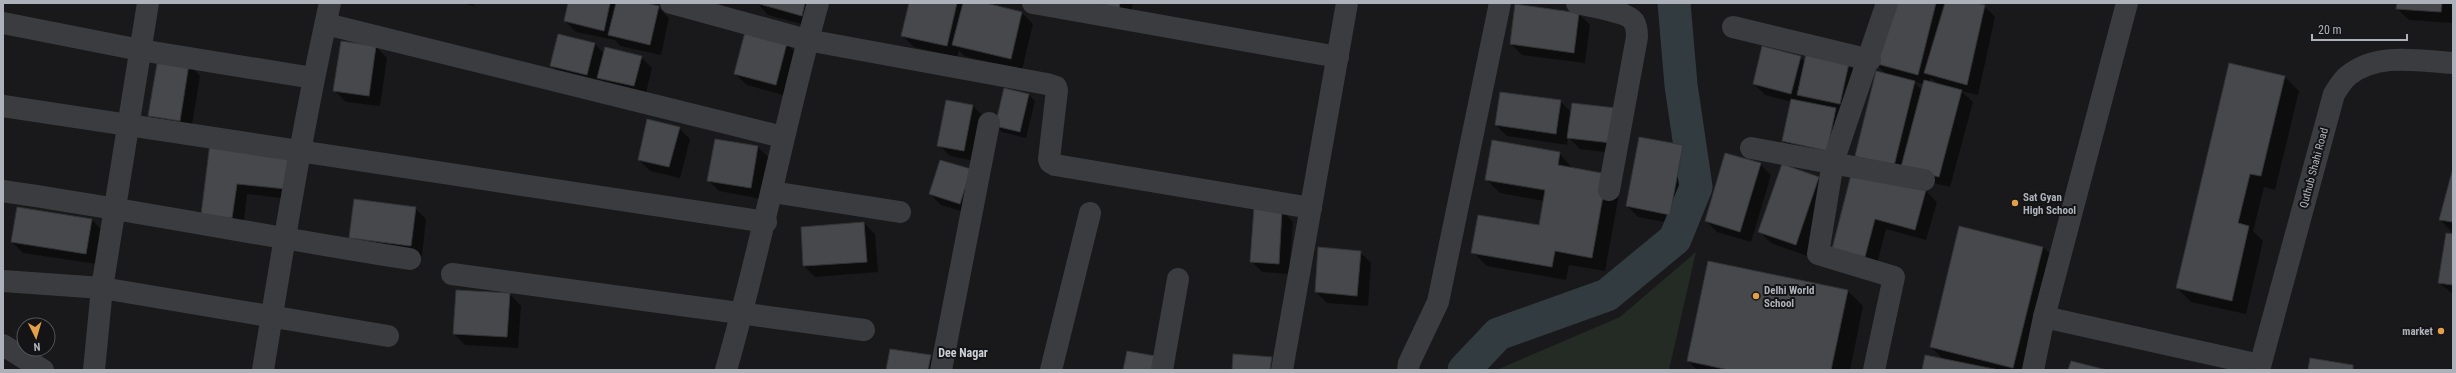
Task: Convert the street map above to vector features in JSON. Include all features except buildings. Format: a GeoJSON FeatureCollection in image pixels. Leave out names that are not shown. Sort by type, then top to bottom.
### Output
{"type":"FeatureCollection","features":[{"type":"Feature","properties":{"kind":"street"},"geometry":{"type":"LineString","coordinates":[[94,370],[102,288],[148,3]]}},
{"type":"Feature","properties":{"kind":"street"},"geometry":{"type":"LineString","coordinates":[[671,3],[808,40],[1056,87],[1057,90],[1049,159],[1050,162],[1055,165],[1311,208]]}},
{"type":"Feature","properties":{"kind":"street"},"geometry":{"type":"LineString","coordinates":[[726,370],[743,313],[766,222],[784,137],[818,3]]}},
{"type":"Feature","properties":{"kind":"street"},"geometry":{"type":"LineString","coordinates":[[1033,3],[1338,57]]}},
{"type":"Feature","properties":{"kind":"street"},"geometry":{"type":"LineString","coordinates":[[1282,370],[1347,3]]}},
{"type":"Feature","properties":{"kind":"street"},"geometry":{"type":"LineString","coordinates":[[1408,370],[1408,363],[1438,302],[1500,3]]}},
{"type":"Feature","properties":{"kind":"street"},"geometry":{"type":"LineString","coordinates":[[1577,3],[1626,16],[1634,20],[1637,28],[1637,37],[1609,190]]}},
{"type":"Feature","properties":{"kind":"street"},"geometry":{"type":"LineString","coordinates":[[1874,370],[1894,277],[1818,254],[1833,162],[1870,60],[1887,3]]}},
{"type":"Feature","properties":{"kind":"street"},"geometry":{"type":"LineString","coordinates":[[2033,370],[2044,317],[2127,3]]}},
{"type":"Feature","properties":{"kind":"street"},"geometry":{"type":"LineString","coordinates":[[263,370],[302,151],[312,78],[328,13],[784,137]]}},
{"type":"Feature","properties":{"kind":"street"},"geometry":{"type":"LineString","coordinates":[[3,23],[140,50],[312,78]]}},
{"type":"Feature","properties":{"kind":"street"},"geometry":{"type":"LineString","coordinates":[[1733,27],[1870,60]]}},
{"type":"Feature","properties":{"kind":"street","name":"Quthub Shahi Road"},"geometry":{"type":"LineString","coordinates":[[2260,368],[2334,94],[2348,75],[2367,65],[2389,60],[2453,63]]}},
{"type":"Feature","properties":{"kind":"street"},"geometry":{"type":"LineString","coordinates":[[3,106],[766,222]]}},
{"type":"Feature","properties":{"kind":"street"},"geometry":{"type":"LineString","coordinates":[[941,370],[989,123]]}},
{"type":"Feature","properties":{"kind":"street"},"geometry":{"type":"LineString","coordinates":[[1750,148],[1833,162],[1924,180]]}},
{"type":"Feature","properties":{"kind":"street"},"geometry":{"type":"LineString","coordinates":[[3,191],[115,207],[286,240],[410,259]]}},
{"type":"Feature","properties":{"kind":"street"},"geometry":{"type":"LineString","coordinates":[[772,192],[900,212]]}},
{"type":"Feature","properties":{"kind":"street"},"geometry":{"type":"LineString","coordinates":[[1051,370],[1090,213]]}},
{"type":"Feature","properties":{"kind":"street"},"geometry":{"type":"LineString","coordinates":[[452,274],[864,330]]}},
{"type":"Feature","properties":{"kind":"street"},"geometry":{"type":"LineString","coordinates":[[1162,370],[1178,280]]}},
{"type":"Feature","properties":{"kind":"street"},"geometry":{"type":"LineString","coordinates":[[3,281],[102,288],[272,318],[388,336]]}},
{"type":"Feature","properties":{"kind":"street"},"geometry":{"type":"LineString","coordinates":[[2044,317],[2260,368]]}},
{"type":"Feature","properties":{"kind":"street"},"geometry":{"type":"LineString","coordinates":[[3,345],[43,370]]}},
{"type":"Feature","properties":{"kind":"shaded area"},"geometry":{"type":"Polygon","coordinates":[[[1696,252],[1669,370],[1496,370],[1620,317],[1696,252]]]}},
{"type":"Feature","properties":{"kind":"waterway"},"geometry":{"type":"LineString","coordinates":[[1464,370],[1498,334],[1607,295],[1675,239],[1696,187],[1681,85],[1674,3]]}},
{"type":"Feature","properties":{"kind":"place","name":"Sat Gyan High School"},"geometry":{"type":"Point","coordinates":[2015,203]}},
{"type":"Feature","properties":{"kind":"place","name":"Delhi World School"},"geometry":{"type":"Point","coordinates":[1756,296]}},
{"type":"Feature","properties":{"kind":"place","name":"market"},"geometry":{"type":"Point","coordinates":[2441,331]}},
{"type":"Feature","properties":{"kind":"district","name":"Dee Nagar"},"geometry":{"type":"Point","coordinates":[963,353]}}]}
